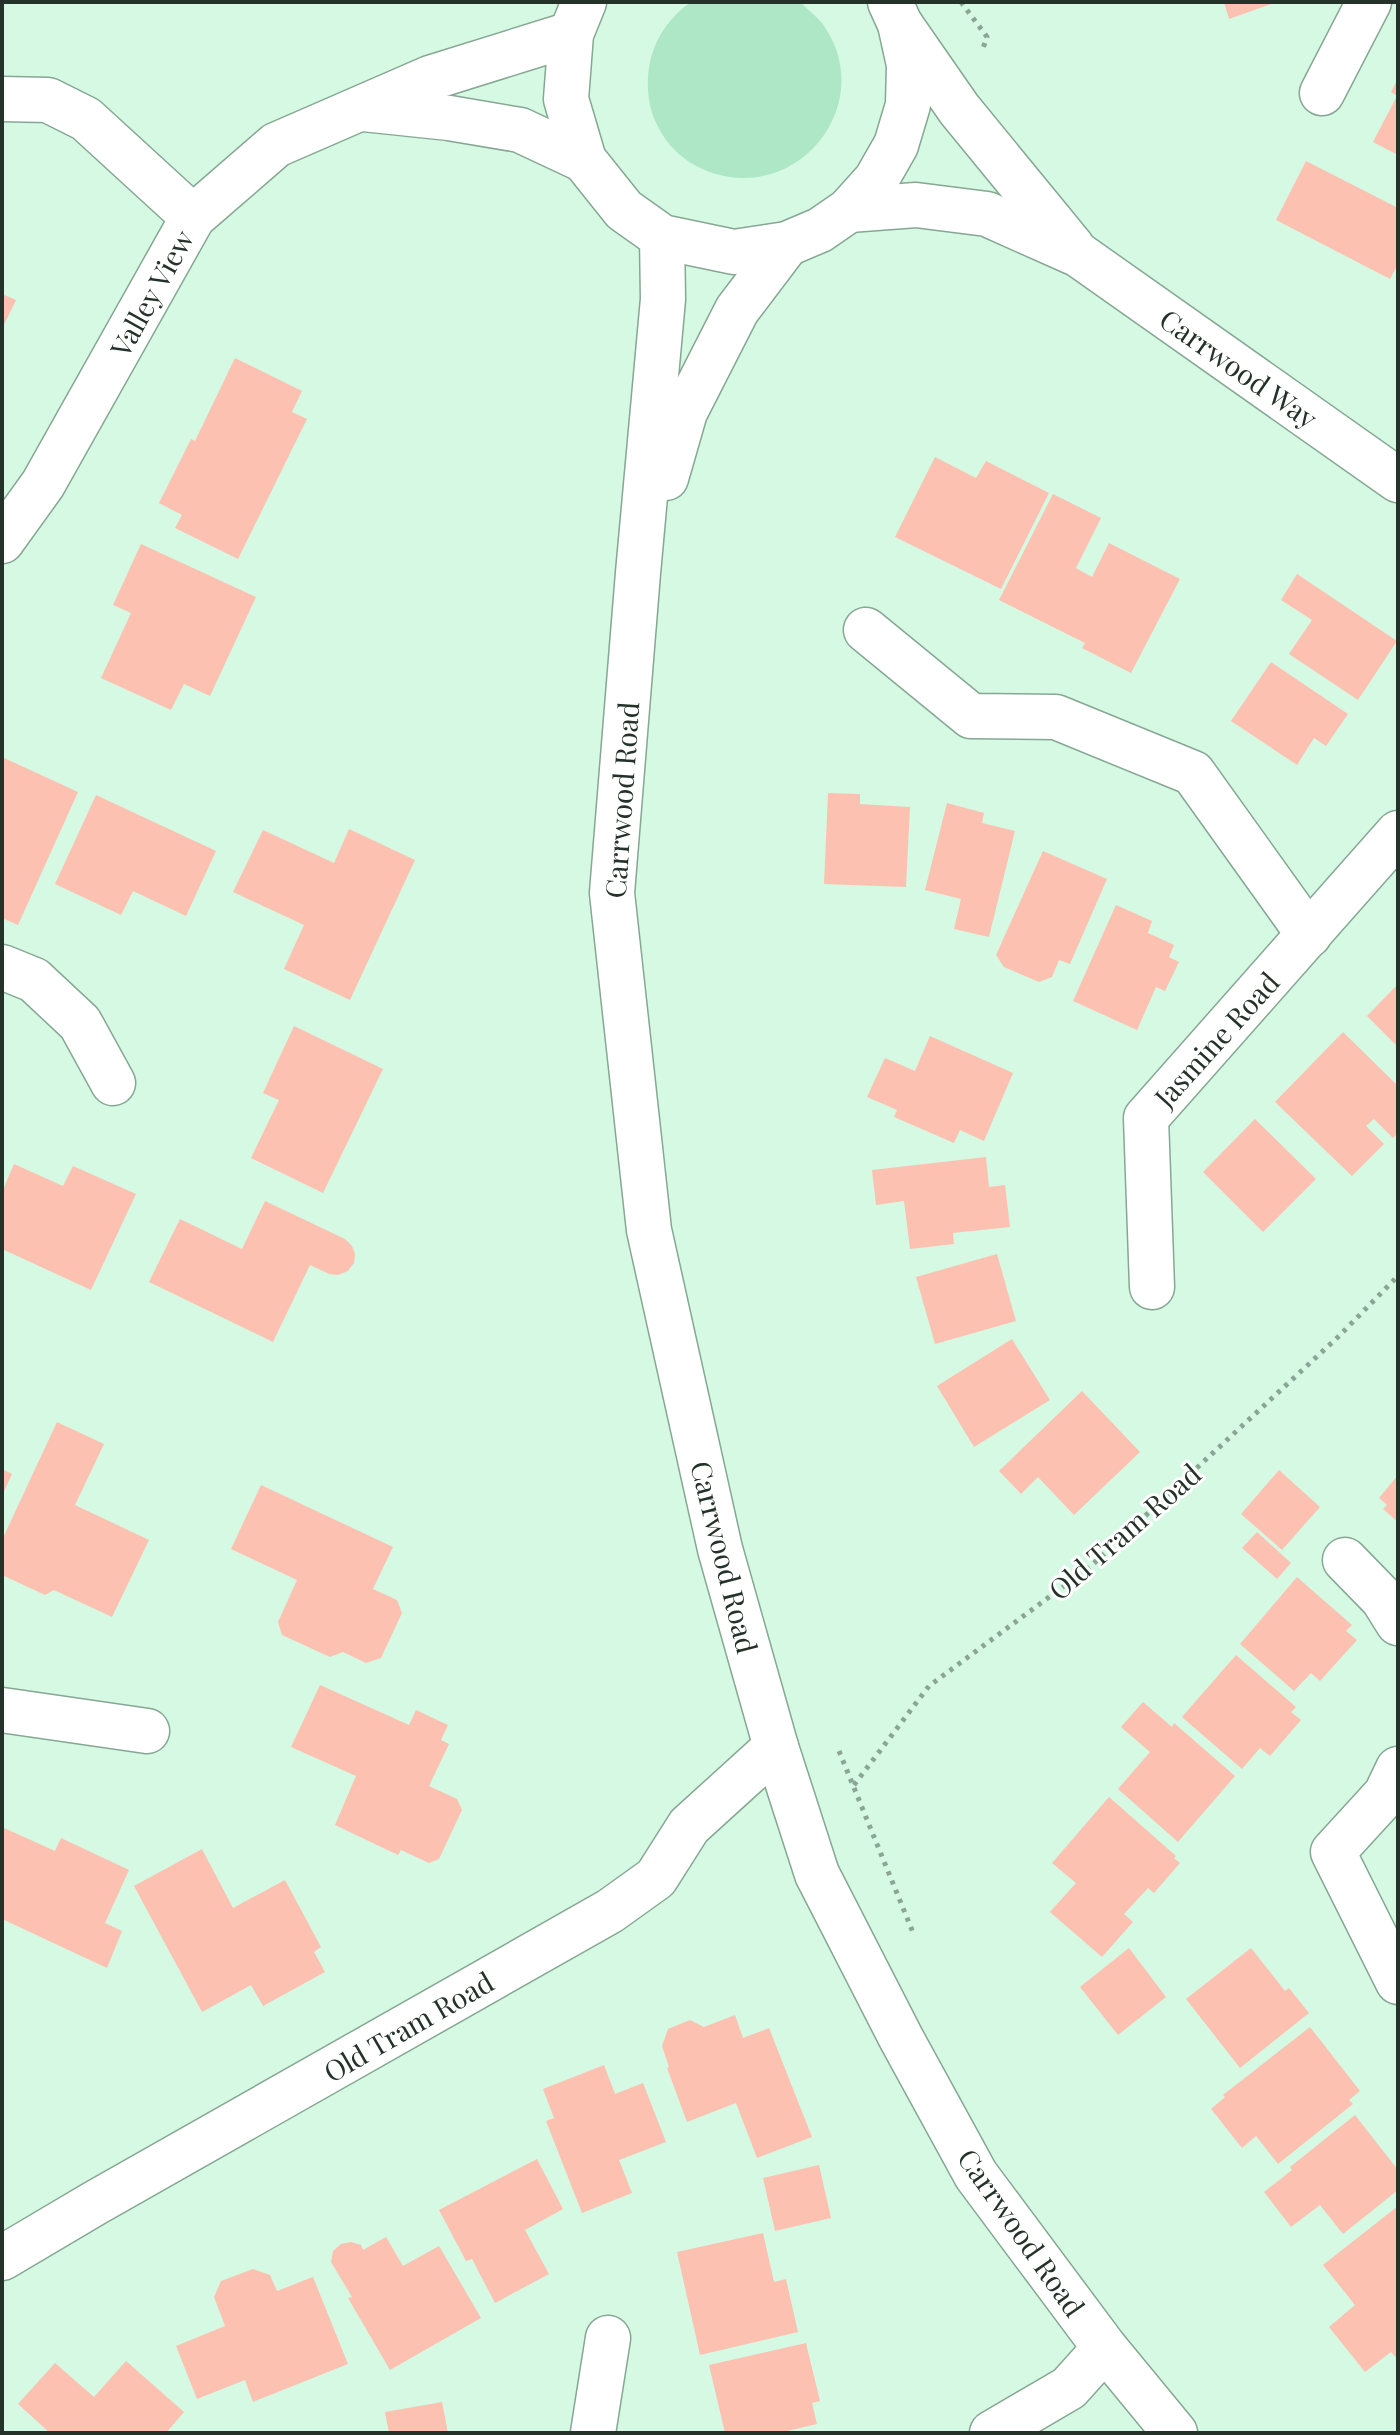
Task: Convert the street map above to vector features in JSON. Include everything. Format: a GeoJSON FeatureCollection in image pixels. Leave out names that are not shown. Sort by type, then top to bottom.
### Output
{"type":"FeatureCollection","features":[{"type":"Feature","properties":{"kind":"street"},"geometry":{"type":"LineString","coordinates":[[1322,93],[1369,2]]}},
{"type":"Feature","properties":{"kind":"street","name":"Carrwood Way"},"geometry":{"type":"LineString","coordinates":[[895,13],[959,109],[1079,255]]}},
{"type":"Feature","properties":{"kind":"street"},"geometry":{"type":"LineString","coordinates":[[578,18],[566,99],[584,160],[624,210],[662,237],[734,252],[787,244],[820,230],[849,210],[876,180],[896,145],[908,105],[909,65],[895,13]]}},
{"type":"Feature","properties":{"kind":"street","name":"Valley View"},"geometry":{"type":"LineString","coordinates":[[2,541],[43,484],[193,217],[276,145],[578,18]]}},
{"type":"Feature","properties":{"kind":"street"},"geometry":{"type":"LineString","coordinates":[[2,99],[48,100],[86,119],[193,217]]}},
{"type":"Feature","properties":{"kind":"street"},"geometry":{"type":"LineString","coordinates":[[361,108],[520,130],[584,160]]}},
{"type":"Feature","properties":{"kind":"street","name":"Carrwood Way"},"geometry":{"type":"LineString","coordinates":[[849,210],[916,205],[987,214],[1079,255],[1398,480]]}},
{"type":"Feature","properties":{"kind":"street","name":"Carrwood Road"},"geometry":{"type":"LineString","coordinates":[[662,237],[663,299],[612,893],[649,1230],[720,1549],[776,1747],[817,1874],[901,2038],[976,2175],[1105,2348],[1175,2433]]}},
{"type":"Feature","properties":{"kind":"street","name":"Carrwood Road"},"geometry":{"type":"LineString","coordinates":[[638,573],[685,412],[737,310],[787,244]]}},
{"type":"Feature","properties":{"kind":"street"},"geometry":{"type":"LineString","coordinates":[[866,630],[971,716],[1056,717],[1193,773],[1309,935]]}},
{"type":"Feature","properties":{"kind":"street","name":"Jasmine Road"},"geometry":{"type":"LineString","coordinates":[[1152,1287],[1146,1118],[1398,833]]}},
{"type":"Feature","properties":{"kind":"street"},"geometry":{"type":"LineString","coordinates":[[2,967],[34,980],[80,1023],[113,1083]]}},
{"type":"Feature","properties":{"kind":"street"},"geometry":{"type":"LineString","coordinates":[[1345,1560],[1383,1599],[1398,1623]]}},
{"type":"Feature","properties":{"kind":"street"},"geometry":{"type":"LineString","coordinates":[[2,1710],[147,1731]]}},
{"type":"Feature","properties":{"kind":"street","name":"Old Tram Road"},"geometry":{"type":"LineString","coordinates":[[2,2258],[610,1911],[656,1878],[689,1826],[776,1747]]}},
{"type":"Feature","properties":{"kind":"street"},"geometry":{"type":"LineString","coordinates":[[1398,1769],[1386,1794],[1333,1852],[1398,1982]]}},
{"type":"Feature","properties":{"kind":"street"},"geometry":{"type":"LineString","coordinates":[[593,2433],[608,2338]]}},
{"type":"Feature","properties":{"kind":"street"},"geometry":{"type":"LineString","coordinates":[[992,2433],[1069,2388],[1105,2348]]}},
{"type":"Feature","properties":{"kind":"path"},"geometry":{"type":"LineString","coordinates":[[959,109],[987,37],[961,2]]}},
{"type":"Feature","properties":{"kind":"path","name":"Old Tram Road"},"geometry":{"type":"LineString","coordinates":[[854,1786],[929,1686],[1091,1566],[1338,1337],[1398,1276]]}},
{"type":"Feature","properties":{"kind":"path"},"geometry":{"type":"LineString","coordinates":[[836,1744],[917,1941]]}},
{"type":"Feature","properties":{"kind":"green space"},"geometry":{"type":"Polygon","coordinates":[[[691,2],[800,2],[822,23],[837,52],[841,82],[836,111],[823,136],[803,157],[778,172],[748,178],[716,174],[685,159],[665,139],[650,105],[650,64],[664,30],[691,2]]]}},
{"type":"Feature","properties":{"kind":"building"},"geometry":{"type":"Polygon","coordinates":[[[1224,2],[1277,2],[1229,19],[1224,2]]]}},
{"type":"Feature","properties":{"kind":"building"},"geometry":{"type":"Polygon","coordinates":[[[1398,78],[1398,155],[1373,142],[1397,96],[1391,92],[1398,78]]]}},
{"type":"Feature","properties":{"kind":"building"},"geometry":{"type":"Polygon","coordinates":[[[1306,161],[1398,208],[1398,264],[1390,279],[1276,220],[1306,161]]]}},
{"type":"Feature","properties":{"kind":"building"},"geometry":{"type":"Polygon","coordinates":[[[2,294],[16,300],[2,329],[2,294]]]}},
{"type":"Feature","properties":{"kind":"building"},"geometry":{"type":"Polygon","coordinates":[[[235,358],[302,391],[292,412],[307,419],[238,559],[175,528],[182,515],[159,503],[191,439],[195,441],[235,358]]]}},
{"type":"Feature","properties":{"kind":"building"},"geometry":{"type":"Polygon","coordinates":[[[935,457],[976,478],[986,461],[1049,493],[1001,589],[895,537],[935,457]]]}},
{"type":"Feature","properties":{"kind":"building"},"geometry":{"type":"Polygon","coordinates":[[[1053,494],[1101,518],[1076,568],[1092,577],[1109,543],[1180,579],[1131,673],[1082,648],[1085,643],[999,600],[1053,494]]]}},
{"type":"Feature","properties":{"kind":"building"},"geometry":{"type":"Polygon","coordinates":[[[141,544],[256,597],[210,696],[184,684],[171,710],[101,678],[131,613],[113,605],[141,544]]]}},
{"type":"Feature","properties":{"kind":"building"},"geometry":{"type":"Polygon","coordinates":[[[1297,574],[1397,641],[1358,700],[1289,654],[1312,620],[1281,600],[1297,574]]]}},
{"type":"Feature","properties":{"kind":"building"},"geometry":{"type":"Polygon","coordinates":[[[1271,662],[1348,714],[1326,746],[1314,738],[1297,765],[1231,721],[1271,662]]]}},
{"type":"Feature","properties":{"kind":"building"},"geometry":{"type":"Polygon","coordinates":[[[2,757],[78,792],[18,925],[2,918],[2,757]]]}},
{"type":"Feature","properties":{"kind":"building"},"geometry":{"type":"Polygon","coordinates":[[[828,793],[860,794],[860,804],[910,807],[906,887],[824,884],[828,793]]]}},
{"type":"Feature","properties":{"kind":"building"},"geometry":{"type":"Polygon","coordinates":[[[96,795],[216,851],[186,916],[133,891],[121,915],[55,884],[96,795]]]}},
{"type":"Feature","properties":{"kind":"building"},"geometry":{"type":"Polygon","coordinates":[[[947,803],[984,813],[982,823],[1015,831],[989,937],[954,929],[961,899],[925,890],[947,803]]]}},
{"type":"Feature","properties":{"kind":"building"},"geometry":{"type":"Polygon","coordinates":[[[349,829],[415,860],[350,1000],[284,969],[304,925],[233,892],[263,830],[334,863],[349,829]]]}},
{"type":"Feature","properties":{"kind":"building"},"geometry":{"type":"Polygon","coordinates":[[[1043,851],[1107,879],[1070,964],[1059,960],[1052,977],[1039,982],[1004,967],[996,955],[1043,851]]]}},
{"type":"Feature","properties":{"kind":"building"},"geometry":{"type":"Polygon","coordinates":[[[1116,905],[1152,921],[1148,933],[1174,945],[1169,957],[1179,962],[1165,991],[1156,987],[1137,1030],[1073,1001],[1116,905]]]}},
{"type":"Feature","properties":{"kind":"building"},"geometry":{"type":"Polygon","coordinates":[[[1398,984],[1398,1047],[1367,1016],[1398,984]]]}},
{"type":"Feature","properties":{"kind":"building"},"geometry":{"type":"Polygon","coordinates":[[[294,1026],[383,1069],[323,1193],[251,1158],[279,1100],[263,1093],[294,1026]]]}},
{"type":"Feature","properties":{"kind":"building"},"geometry":{"type":"Polygon","coordinates":[[[1343,1032],[1398,1086],[1398,1133],[1393,1138],[1374,1119],[1366,1126],[1384,1144],[1352,1176],[1275,1102],[1343,1032]]]}},
{"type":"Feature","properties":{"kind":"building"},"geometry":{"type":"Polygon","coordinates":[[[930,1036],[1013,1073],[984,1141],[960,1130],[954,1143],[894,1117],[897,1110],[867,1097],[885,1058],[915,1071],[930,1036]]]}},
{"type":"Feature","properties":{"kind":"building"},"geometry":{"type":"Polygon","coordinates":[[[1255,1119],[1316,1179],[1263,1232],[1203,1172],[1255,1119]]]}},
{"type":"Feature","properties":{"kind":"building"},"geometry":{"type":"Polygon","coordinates":[[[986,1157],[989,1187],[1005,1185],[1010,1227],[953,1233],[954,1244],[910,1249],[904,1201],[876,1205],[872,1170],[986,1157]]]}},
{"type":"Feature","properties":{"kind":"building"},"geometry":{"type":"Polygon","coordinates":[[[14,1164],[63,1186],[73,1166],[136,1194],[91,1290],[2,1249],[2,1192],[14,1164]]]}},
{"type":"Feature","properties":{"kind":"building"},"geometry":{"type":"Polygon","coordinates":[[[265,1201],[345,1239],[355,1254],[354,1263],[348,1271],[338,1275],[310,1265],[273,1342],[149,1282],[180,1219],[242,1249],[265,1201]]]}},
{"type":"Feature","properties":{"kind":"building"},"geometry":{"type":"Polygon","coordinates":[[[997,1254],[1016,1321],[935,1344],[916,1277],[997,1254]]]}},
{"type":"Feature","properties":{"kind":"building"},"geometry":{"type":"Polygon","coordinates":[[[1012,1339],[1050,1400],[974,1447],[937,1386],[1012,1339]]]}},
{"type":"Feature","properties":{"kind":"building"},"geometry":{"type":"Polygon","coordinates":[[[1082,1391],[1140,1452],[1074,1515],[1038,1477],[1021,1494],[999,1471],[1082,1391]]]}},
{"type":"Feature","properties":{"kind":"building"},"geometry":{"type":"Polygon","coordinates":[[[57,1422],[104,1444],[75,1505],[149,1540],[112,1617],[54,1590],[45,1595],[2,1575],[2,1540],[57,1422]]]}},
{"type":"Feature","properties":{"kind":"building"},"geometry":{"type":"Polygon","coordinates":[[[2,1469],[12,1474],[2,1496],[2,1469]]]}},
{"type":"Feature","properties":{"kind":"building"},"geometry":{"type":"Polygon","coordinates":[[[1279,1470],[1320,1507],[1282,1550],[1241,1514],[1279,1470]]]}},
{"type":"Feature","properties":{"kind":"building"},"geometry":{"type":"Polygon","coordinates":[[[1398,1475],[1398,1522],[1383,1509],[1387,1505],[1379,1498],[1398,1475]]]}},
{"type":"Feature","properties":{"kind":"building"},"geometry":{"type":"Polygon","coordinates":[[[261,1485],[393,1547],[373,1589],[397,1600],[402,1613],[381,1658],[366,1663],[343,1652],[330,1657],[282,1635],[278,1622],[297,1580],[231,1549],[261,1485]]]}},
{"type":"Feature","properties":{"kind":"building"},"geometry":{"type":"Polygon","coordinates":[[[1257,1532],[1291,1563],[1277,1579],[1242,1548],[1257,1532]]]}},
{"type":"Feature","properties":{"kind":"building"},"geometry":{"type":"Polygon","coordinates":[[[1297,1577],[1352,1625],[1346,1631],[1357,1640],[1320,1681],[1311,1673],[1294,1691],[1240,1644],[1297,1577]]]}},
{"type":"Feature","properties":{"kind":"building"},"geometry":{"type":"Polygon","coordinates":[[[1236,1655],[1296,1707],[1291,1712],[1301,1720],[1270,1756],[1260,1748],[1242,1769],[1182,1717],[1236,1655]]]}},
{"type":"Feature","properties":{"kind":"building"},"geometry":{"type":"Polygon","coordinates":[[[320,1685],[409,1725],[416,1710],[448,1725],[441,1740],[449,1744],[429,1786],[457,1799],[462,1810],[439,1859],[429,1863],[401,1850],[398,1855],[335,1825],[356,1776],[291,1747],[320,1685]]]}},
{"type":"Feature","properties":{"kind":"building"},"geometry":{"type":"Polygon","coordinates":[[[1143,1702],[1172,1727],[1174,1723],[1235,1776],[1178,1842],[1118,1789],[1150,1752],[1121,1727],[1143,1702]]]}},
{"type":"Feature","properties":{"kind":"building"},"geometry":{"type":"Polygon","coordinates":[[[1109,1797],[1176,1856],[1174,1858],[1180,1863],[1154,1893],[1148,1888],[1124,1914],[1133,1922],[1102,1957],[1050,1912],[1076,1883],[1052,1863],[1109,1797]]]}},
{"type":"Feature","properties":{"kind":"building"},"geometry":{"type":"Polygon","coordinates":[[[2,1827],[55,1851],[61,1838],[129,1870],[105,1923],[122,1931],[107,1968],[2,1919],[2,1827]]]}},
{"type":"Feature","properties":{"kind":"building"},"geometry":{"type":"Polygon","coordinates":[[[202,1849],[233,1908],[285,1880],[321,1947],[314,1952],[325,1972],[263,2006],[251,1985],[202,2012],[134,1886],[202,1849]]]}},
{"type":"Feature","properties":{"kind":"building"},"geometry":{"type":"Polygon","coordinates":[[[1129,1948],[1166,1997],[1118,2035],[1080,1987],[1129,1948]]]}},
{"type":"Feature","properties":{"kind":"building"},"geometry":{"type":"Polygon","coordinates":[[[1251,1948],[1285,1991],[1289,1988],[1309,2013],[1240,2068],[1186,1999],[1251,1948]]]}},
{"type":"Feature","properties":{"kind":"building"},"geometry":{"type":"Polygon","coordinates":[[[735,2015],[743,2038],[769,2028],[812,2137],[757,2158],[736,2103],[687,2122],[662,2046],[668,2029],[690,2020],[704,2027],[735,2015]]]}},
{"type":"Feature","properties":{"kind":"building"},"geometry":{"type":"Polygon","coordinates":[[[1310,2027],[1360,2091],[1349,2100],[1353,2104],[1278,2164],[1256,2136],[1242,2148],[1211,2109],[1225,2097],[1223,2095],[1310,2027]]]}},
{"type":"Feature","properties":{"kind":"building"},"geometry":{"type":"Polygon","coordinates":[[[604,2065],[615,2094],[643,2083],[666,2142],[619,2160],[632,2193],[582,2213],[546,2121],[554,2118],[543,2089],[604,2065]]]}},
{"type":"Feature","properties":{"kind":"building"},"geometry":{"type":"Polygon","coordinates":[[[1355,2115],[1398,2170],[1398,2190],[1343,2234],[1320,2205],[1291,2227],[1264,2192],[1355,2115]]]}},
{"type":"Feature","properties":{"kind":"building"},"geometry":{"type":"Polygon","coordinates":[[[537,2159],[563,2209],[525,2230],[549,2274],[495,2303],[472,2259],[466,2261],[439,2210],[537,2159]]]}},
{"type":"Feature","properties":{"kind":"building"},"geometry":{"type":"Polygon","coordinates":[[[819,2165],[831,2218],[775,2231],[763,2178],[819,2165]]]}},
{"type":"Feature","properties":{"kind":"building"},"geometry":{"type":"Polygon","coordinates":[[[1398,2206],[1398,2360],[1391,2352],[1365,2372],[1329,2327],[1355,2305],[1323,2265],[1398,2206]]]}},
{"type":"Feature","properties":{"kind":"building"},"geometry":{"type":"Polygon","coordinates":[[[763,2233],[774,2282],[786,2279],[798,2332],[700,2355],[677,2252],[763,2233]]]}},
{"type":"Feature","properties":{"kind":"building"},"geometry":{"type":"Polygon","coordinates":[[[386,2237],[403,2266],[439,2246],[481,2318],[390,2370],[331,2262],[333,2251],[341,2244],[351,2242],[361,2245],[363,2250],[386,2237]]]}},
{"type":"Feature","properties":{"kind":"building"},"geometry":{"type":"Polygon","coordinates":[[[253,2269],[270,2275],[277,2291],[313,2277],[348,2364],[253,2402],[245,2380],[197,2399],[176,2346],[225,2326],[214,2297],[221,2281],[253,2269]]]}},
{"type":"Feature","properties":{"kind":"building"},"geometry":{"type":"Polygon","coordinates":[[[806,2343],[820,2401],[812,2403],[817,2424],[779,2433],[725,2433],[709,2365],[806,2343]]]}},
{"type":"Feature","properties":{"kind":"building"},"geometry":{"type":"Polygon","coordinates":[[[126,2361],[184,2412],[166,2433],[50,2433],[18,2404],[55,2363],[94,2397],[126,2361]]]}},
{"type":"Feature","properties":{"kind":"building"},"geometry":{"type":"Polygon","coordinates":[[[442,2402],[448,2433],[389,2433],[385,2412],[442,2402]]]}}]}
